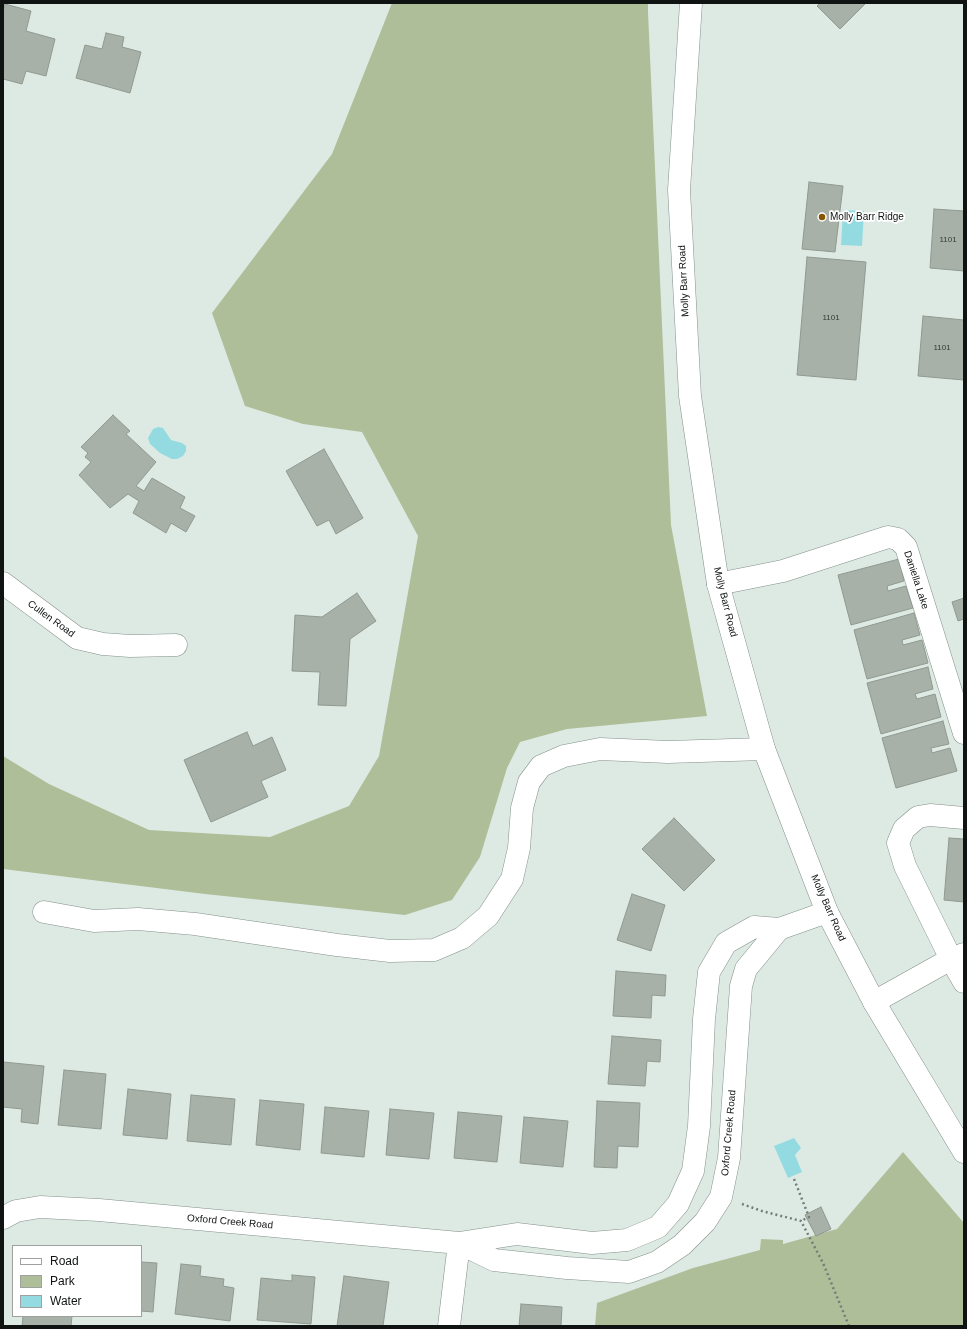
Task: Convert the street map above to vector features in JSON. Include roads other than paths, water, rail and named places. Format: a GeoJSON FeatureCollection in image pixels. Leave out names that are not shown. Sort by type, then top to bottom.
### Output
{"type":"FeatureCollection","features":[{"type":"Feature","properties":{"kind":"street","name":"Molly Barr Road"},"geometry":{"type":"LineString","coordinates":[[691,3],[679,190],[690,396],[718,584],[764,749],[827,912],[874,1002],[964,1152]]}},
{"type":"Feature","properties":{"kind":"street","name":"Daniella Lake"},"geometry":{"type":"LineString","coordinates":[[718,584],[783,572],[888,537],[898,539],[906,547],[964,733]]}},
{"type":"Feature","properties":{"kind":"street","name":"Cullen Road"},"geometry":{"type":"LineString","coordinates":[[3,583],[77,638],[103,644],[130,646],[176,645]]}},
{"type":"Feature","properties":{"kind":"street"},"geometry":{"type":"LineString","coordinates":[[44,912],[94,921],[138,919],[195,924],[337,945],[390,951],[434,950],[462,938],[488,916],[512,879],[519,848],[522,808],[529,782],[541,766],[564,756],[600,749],[668,752],[764,749]]}},
{"type":"Feature","properties":{"kind":"street"},"geometry":{"type":"LineString","coordinates":[[964,818],[930,815],[918,817],[904,828],[898,843],[905,866],[957,956],[964,982]]}},
{"type":"Feature","properties":{"kind":"street","name":"Oxford Creek Road"},"geometry":{"type":"LineString","coordinates":[[3,1218],[16,1211],[40,1207],[100,1210],[458,1243],[517,1234],[592,1242],[627,1240],[658,1227],[678,1204],[692,1174],[699,1126],[704,1019],[709,972],[726,943],[754,927],[779,929],[827,912]]}},
{"type":"Feature","properties":{"kind":"street","name":"Oxford Creek Road"},"geometry":{"type":"LineString","coordinates":[[458,1243],[494,1260],[567,1268],[629,1272],[657,1262],[682,1245],[705,1222],[723,1188],[728,1158],[741,986],[746,969],[779,929]]}},
{"type":"Feature","properties":{"kind":"street"},"geometry":{"type":"LineString","coordinates":[[874,1002],[957,956]]}},
{"type":"Feature","properties":{"kind":"street"},"geometry":{"type":"LineString","coordinates":[[692,1174],[723,1188]]}},
{"type":"Feature","properties":{"kind":"street"},"geometry":{"type":"LineString","coordinates":[[449,1326],[458,1243]]}},
{"type":"Feature","properties":{"kind":"water"},"geometry":{"type":"Polygon","coordinates":[[[843,210],[864,211],[862,246],[841,245],[843,210]]]}},
{"type":"Feature","properties":{"kind":"water"},"geometry":{"type":"Polygon","coordinates":[[[158,427],[163,428],[171,440],[182,443],[186,446],[186,451],[183,456],[177,459],[172,459],[160,453],[150,444],[148,438],[153,429],[158,427]]]}},
{"type":"Feature","properties":{"kind":"water"},"geometry":{"type":"Polygon","coordinates":[[[794,1138],[801,1148],[795,1155],[802,1172],[788,1178],[774,1146],[794,1138]]]}},
{"type":"Feature","properties":{"kind":"place","name":"Molly Barr Ridge"},"geometry":{"type":"Point","coordinates":[822,217]}}]}
